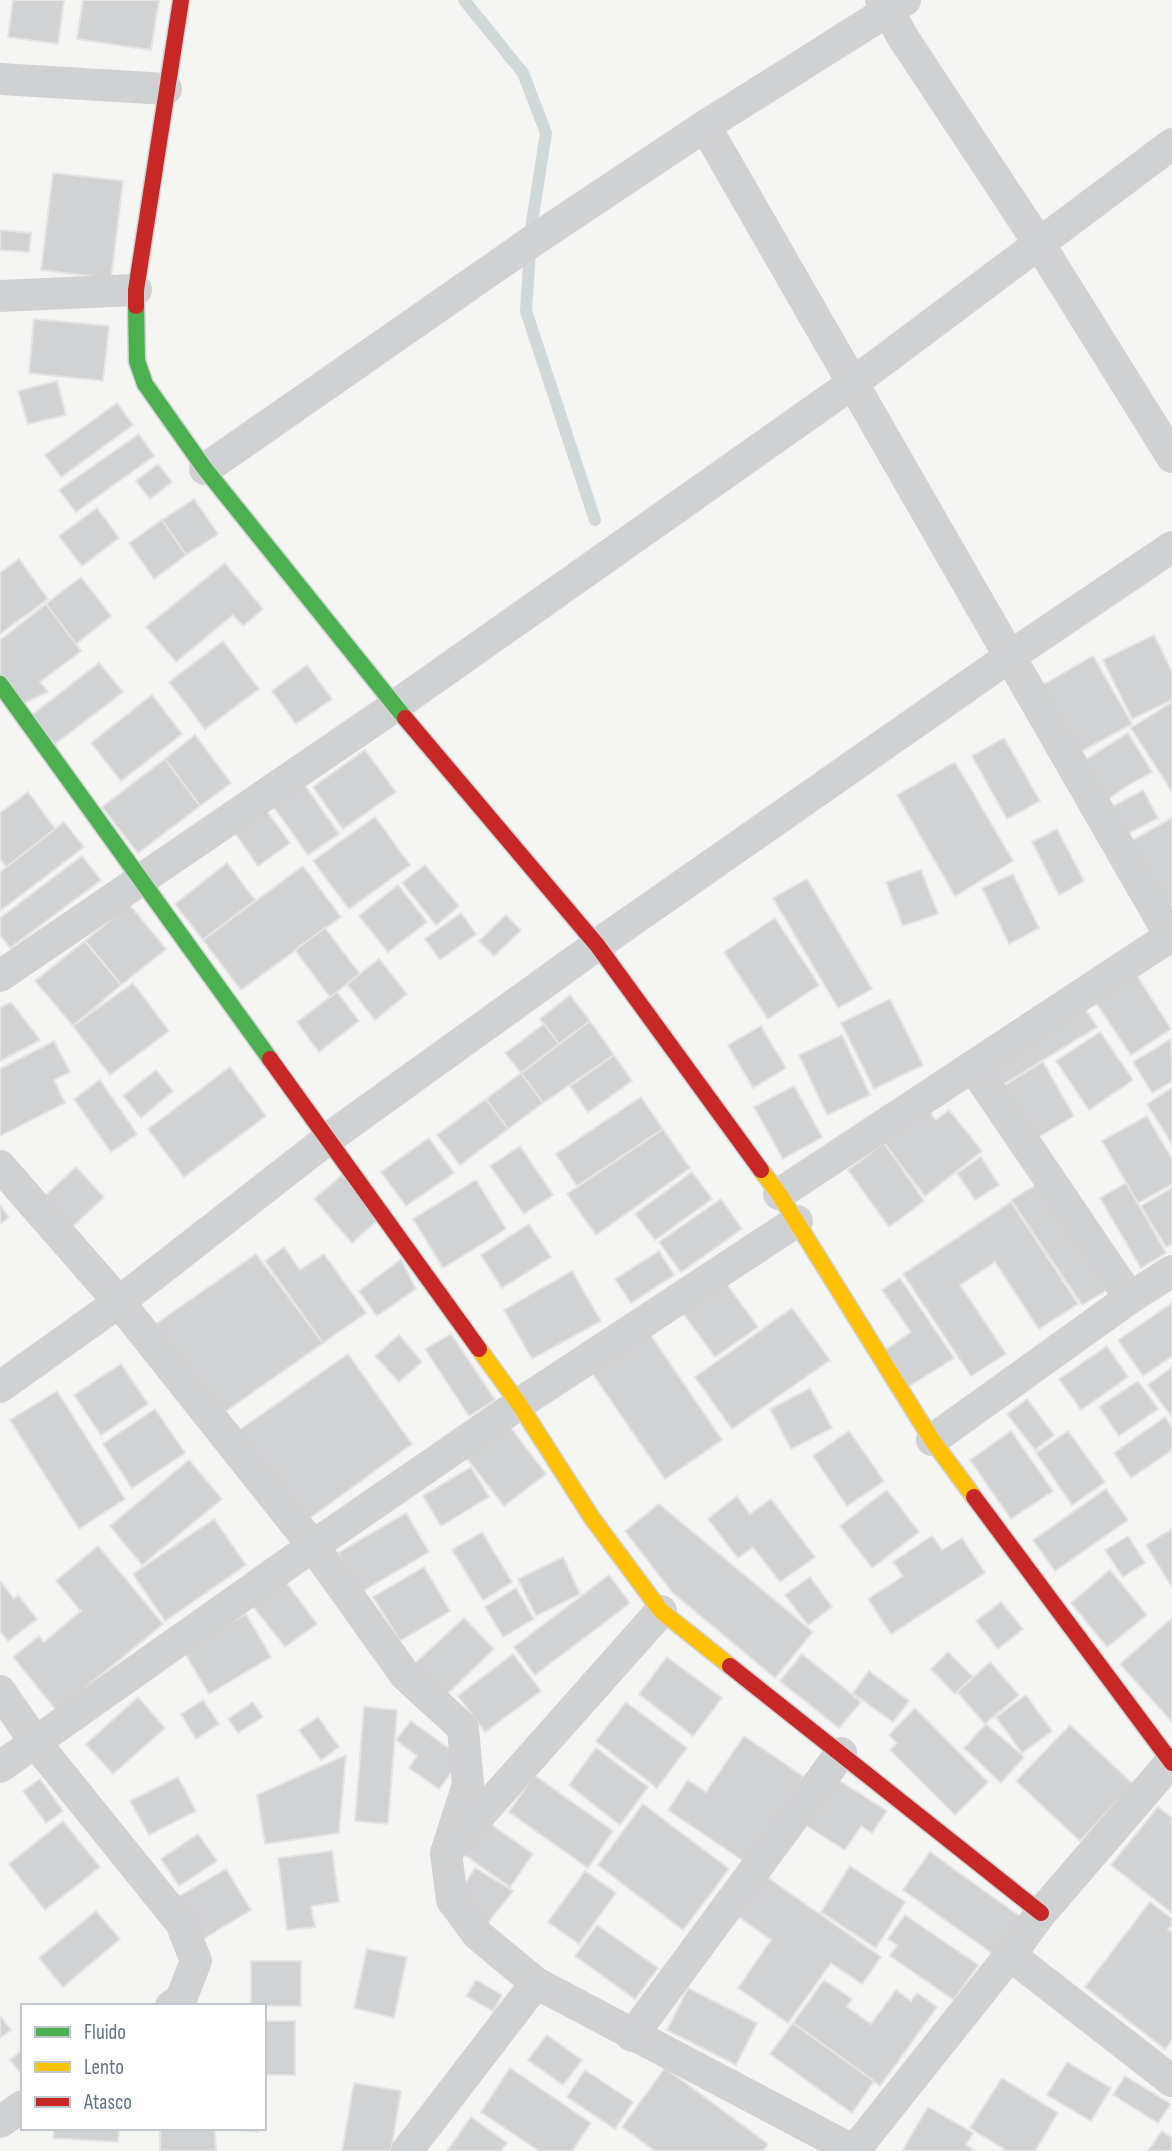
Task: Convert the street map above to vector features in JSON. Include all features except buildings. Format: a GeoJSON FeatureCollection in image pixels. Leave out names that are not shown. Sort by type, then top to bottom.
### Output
{"type":"FeatureCollection","features":[{"type":"Feature","properties":{"kind":"street"},"geometry":{"type":"LineString","coordinates":[[0,1166],[119,1302],[313,1546],[405,1675],[463,1728],[468,1785],[446,1853],[452,1900],[478,1935],[536,1983],[814,2142],[854,2151],[1041,1913],[1172,1762],[932,1440],[779,1194],[597,946],[395,706],[205,468],[145,384],[137,361],[136,290],[181,0]]}},
{"type":"Feature","properties":{"kind":"street"},"geometry":{"type":"LineString","coordinates":[[205,468],[531,242],[891,4],[904,39],[1038,242],[1172,457]]}},
{"type":"Feature","properties":{"kind":"street"},"geometry":{"type":"LineString","coordinates":[[0,79],[166,89]]}},
{"type":"Feature","properties":{"kind":"street"},"geometry":{"type":"LineString","coordinates":[[705,126],[1171,937],[779,1194]]}},
{"type":"Feature","properties":{"kind":"street"},"geometry":{"type":"LineString","coordinates":[[0,976],[395,706],[853,383],[1172,144]]}},
{"type":"Feature","properties":{"kind":"street"},"geometry":{"type":"LineString","coordinates":[[0,296],[136,290]]}},
{"type":"Feature","properties":{"kind":"street"},"geometry":{"type":"LineString","coordinates":[[0,1387],[119,1302],[329,1138],[1009,657],[1172,547]]}},
{"type":"Feature","properties":{"kind":"street"},"geometry":{"type":"LineString","coordinates":[[0,684],[139,881],[329,1138],[519,1404],[592,1518],[662,1611],[1041,1913]]}},
{"type":"Feature","properties":{"kind":"street"},"geometry":{"type":"LineString","coordinates":[[974,1068],[1130,1298]]}},
{"type":"Feature","properties":{"kind":"street"},"geometry":{"type":"LineString","coordinates":[[0,1767],[519,1404],[797,1221]]}},
{"type":"Feature","properties":{"kind":"street"},"geometry":{"type":"LineString","coordinates":[[932,1440],[1130,1298],[1172,1271]]}},
{"type":"Feature","properties":{"kind":"street"},"geometry":{"type":"LineString","coordinates":[[446,1853],[662,1611]]}},
{"type":"Feature","properties":{"kind":"street"},"geometry":{"type":"LineString","coordinates":[[0,1691],[35,1742],[181,1923],[196,1961],[181,1999],[175,2004]]}},
{"type":"Feature","properties":{"kind":"street"},"geometry":{"type":"LineString","coordinates":[[632,2036],[841,1753]]}},
{"type":"Feature","properties":{"kind":"street"},"geometry":{"type":"LineString","coordinates":[[1010,1955],[1172,2081]]}},
{"type":"Feature","properties":{"kind":"street"},"geometry":{"type":"LineString","coordinates":[[407,2151],[536,1983]]}},
{"type":"Feature","properties":{"kind":"street"},"geometry":{"type":"LineString","coordinates":[[0,2122],[21,2107]]}},
{"type":"Feature","properties":{"kind":"waterway"},"geometry":{"type":"LineString","coordinates":[[464,0],[523,73],[546,133],[532,222],[526,311],[595,520]]}},
{"type":"Feature","properties":{"kind":"traffic: fast"},"geometry":{"type":"LineString","coordinates":[[136,306],[137,361],[145,384],[205,469],[405,718]]}},
{"type":"Feature","properties":{"kind":"traffic: fast"},"geometry":{"type":"LineString","coordinates":[[0,684],[270,1059]]}},
{"type":"Feature","properties":{"kind":"traffic: slow"},"geometry":{"type":"LineString","coordinates":[[761,1170],[779,1194],[932,1440],[974,1497]]}},
{"type":"Feature","properties":{"kind":"traffic: slow"},"geometry":{"type":"LineString","coordinates":[[479,1349],[519,1404],[592,1518],[661,1611],[730,1666]]}},
{"type":"Feature","properties":{"kind":"traffic: jam"},"geometry":{"type":"LineString","coordinates":[[136,306],[136,290],[181,0]]}},
{"type":"Feature","properties":{"kind":"traffic: jam"},"geometry":{"type":"LineString","coordinates":[[405,718],[597,945],[761,1170]]}},
{"type":"Feature","properties":{"kind":"traffic: jam"},"geometry":{"type":"LineString","coordinates":[[270,1059],[479,1349]]}},
{"type":"Feature","properties":{"kind":"traffic: jam"},"geometry":{"type":"LineString","coordinates":[[974,1497],[1172,1763]]}},
{"type":"Feature","properties":{"kind":"traffic: jam"},"geometry":{"type":"LineString","coordinates":[[730,1666],[1041,1913]]}}]}
